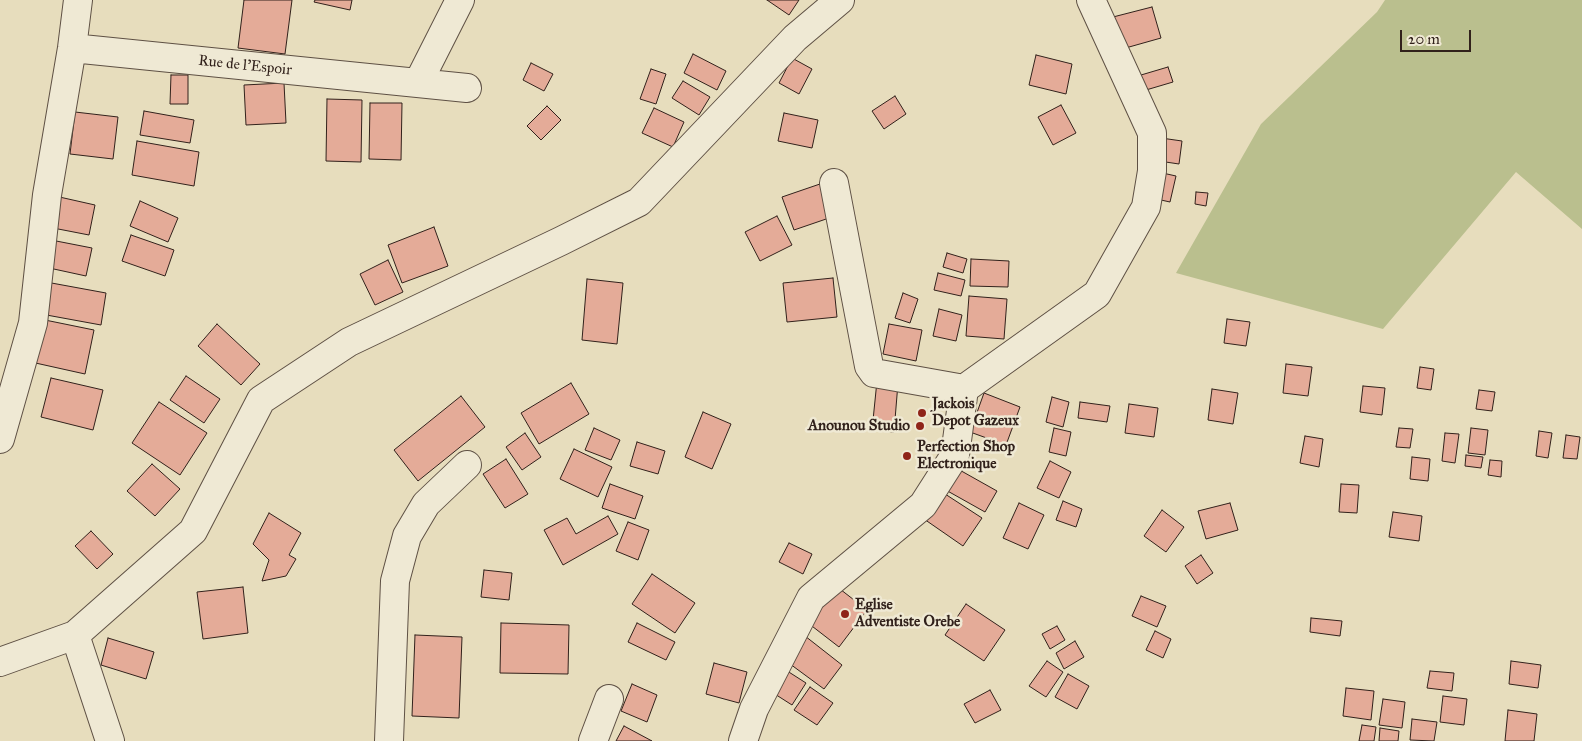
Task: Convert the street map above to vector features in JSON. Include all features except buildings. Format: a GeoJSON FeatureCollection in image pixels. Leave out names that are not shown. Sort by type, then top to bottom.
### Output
{"type":"FeatureCollection","features":[{"type":"Feature","properties":{"kind":"street"},"geometry":{"type":"LineString","coordinates":[[0,439],[33,323],[47,195],[72,48],[78,0]]}},
{"type":"Feature","properties":{"kind":"street"},"geometry":{"type":"LineString","coordinates":[[418,83],[460,0]]}},
{"type":"Feature","properties":{"kind":"street"},"geometry":{"type":"LineString","coordinates":[[0,662],[75,635],[193,531],[261,400],[349,342],[639,202],[795,38],[840,0]]}},
{"type":"Feature","properties":{"kind":"street"},"geometry":{"type":"LineString","coordinates":[[834,183],[869,366],[874,373],[964,389],[1097,294],[1146,207],[1152,171],[1152,133],[1091,0]]}},
{"type":"Feature","properties":{"kind":"street","name":"Rue de l'Espoir"},"geometry":{"type":"LineString","coordinates":[[72,48],[467,88]]}},
{"type":"Feature","properties":{"kind":"street"},"geometry":{"type":"LineString","coordinates":[[743,741],[754,709],[811,598],[923,505],[955,455],[964,389]]}},
{"type":"Feature","properties":{"kind":"street"},"geometry":{"type":"LineString","coordinates":[[389,741],[395,581],[407,536],[426,504],[467,465]]}},
{"type":"Feature","properties":{"kind":"street"},"geometry":{"type":"LineString","coordinates":[[75,635],[110,741]]}},
{"type":"Feature","properties":{"kind":"street"},"geometry":{"type":"LineString","coordinates":[[593,741],[609,699]]}},
{"type":"Feature","properties":{"kind":"green space"},"geometry":{"type":"Polygon","coordinates":[[[1385,0],[1582,0],[1582,229],[1516,172],[1383,329],[1176,273],[1261,124],[1377,12],[1385,0]]]}},
{"type":"Feature","properties":{"kind":"place","name":"Jackois Depot Gazeux"},"geometry":{"type":"Point","coordinates":[922,413]}},
{"type":"Feature","properties":{"kind":"place","name":"Anounou Studio"},"geometry":{"type":"Point","coordinates":[920,426]}},
{"type":"Feature","properties":{"kind":"place","name":"Perfection Shop Electronique"},"geometry":{"type":"Point","coordinates":[907,456]}},
{"type":"Feature","properties":{"kind":"place","name":"Eglise Adventiste Orebe"},"geometry":{"type":"Point","coordinates":[845,614]}}]}
